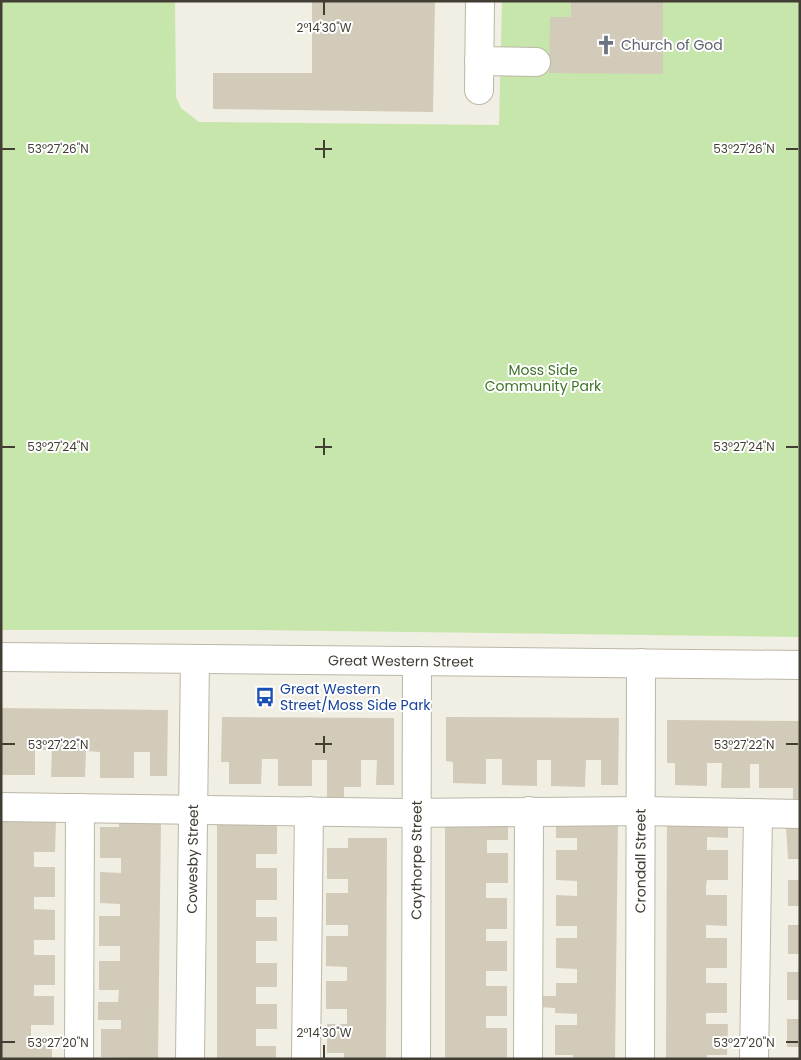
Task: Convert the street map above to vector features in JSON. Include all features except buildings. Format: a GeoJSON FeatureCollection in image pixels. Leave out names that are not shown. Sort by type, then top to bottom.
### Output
{"type":"FeatureCollection","features":[{"type":"Feature","properties":{"kind":"street"},"geometry":{"type":"LineString","coordinates":[[479,90],[480,1]]}},
{"type":"Feature","properties":{"kind":"street"},"geometry":{"type":"LineString","coordinates":[[479,61],[536,62]]}},
{"type":"Feature","properties":{"kind":"street","name":"Great Western Street"},"geometry":{"type":"LineString","coordinates":[[1,657],[800,665]]}},
{"type":"Feature","properties":{"kind":"street","name":"Cowesby Street"},"geometry":{"type":"LineString","coordinates":[[190,1059],[195,659]]}},
{"type":"Feature","properties":{"kind":"street","name":"Caythorpe Street"},"geometry":{"type":"LineString","coordinates":[[416,1059],[419,813],[417,661]]}},
{"type":"Feature","properties":{"kind":"street","name":"Crondall Street"},"geometry":{"type":"LineString","coordinates":[[640,1059],[641,663]]}},
{"type":"Feature","properties":{"kind":"street"},"geometry":{"type":"LineString","coordinates":[[1,807],[419,813],[641,811],[800,814]]}},
{"type":"Feature","properties":{"kind":"street"},"geometry":{"type":"LineString","coordinates":[[78,1059],[80,808]]}},
{"type":"Feature","properties":{"kind":"street"},"geometry":{"type":"LineString","coordinates":[[306,1059],[308,811]]}},
{"type":"Feature","properties":{"kind":"street"},"geometry":{"type":"LineString","coordinates":[[528,1059],[529,811]]}},
{"type":"Feature","properties":{"kind":"street"},"geometry":{"type":"LineString","coordinates":[[754,1059],[758,814]]}},
{"type":"Feature","properties":{"kind":"green space","name":"Moss Side Community Park"},"geometry":{"type":"Polygon","coordinates":[[[1,1],[175,1],[176,97],[181,108],[199,122],[499,125],[502,1],[800,1],[800,637],[249,630],[1,630],[1,1]]]}},
{"type":"Feature","properties":{"kind":"place","name":"Church of God"},"geometry":{"type":"Point","coordinates":[606,45]}},
{"type":"Feature","properties":{"kind":"place","name":"Great Western Street/Moss Side Park"},"geometry":{"type":"Point","coordinates":[265,697]}}]}
